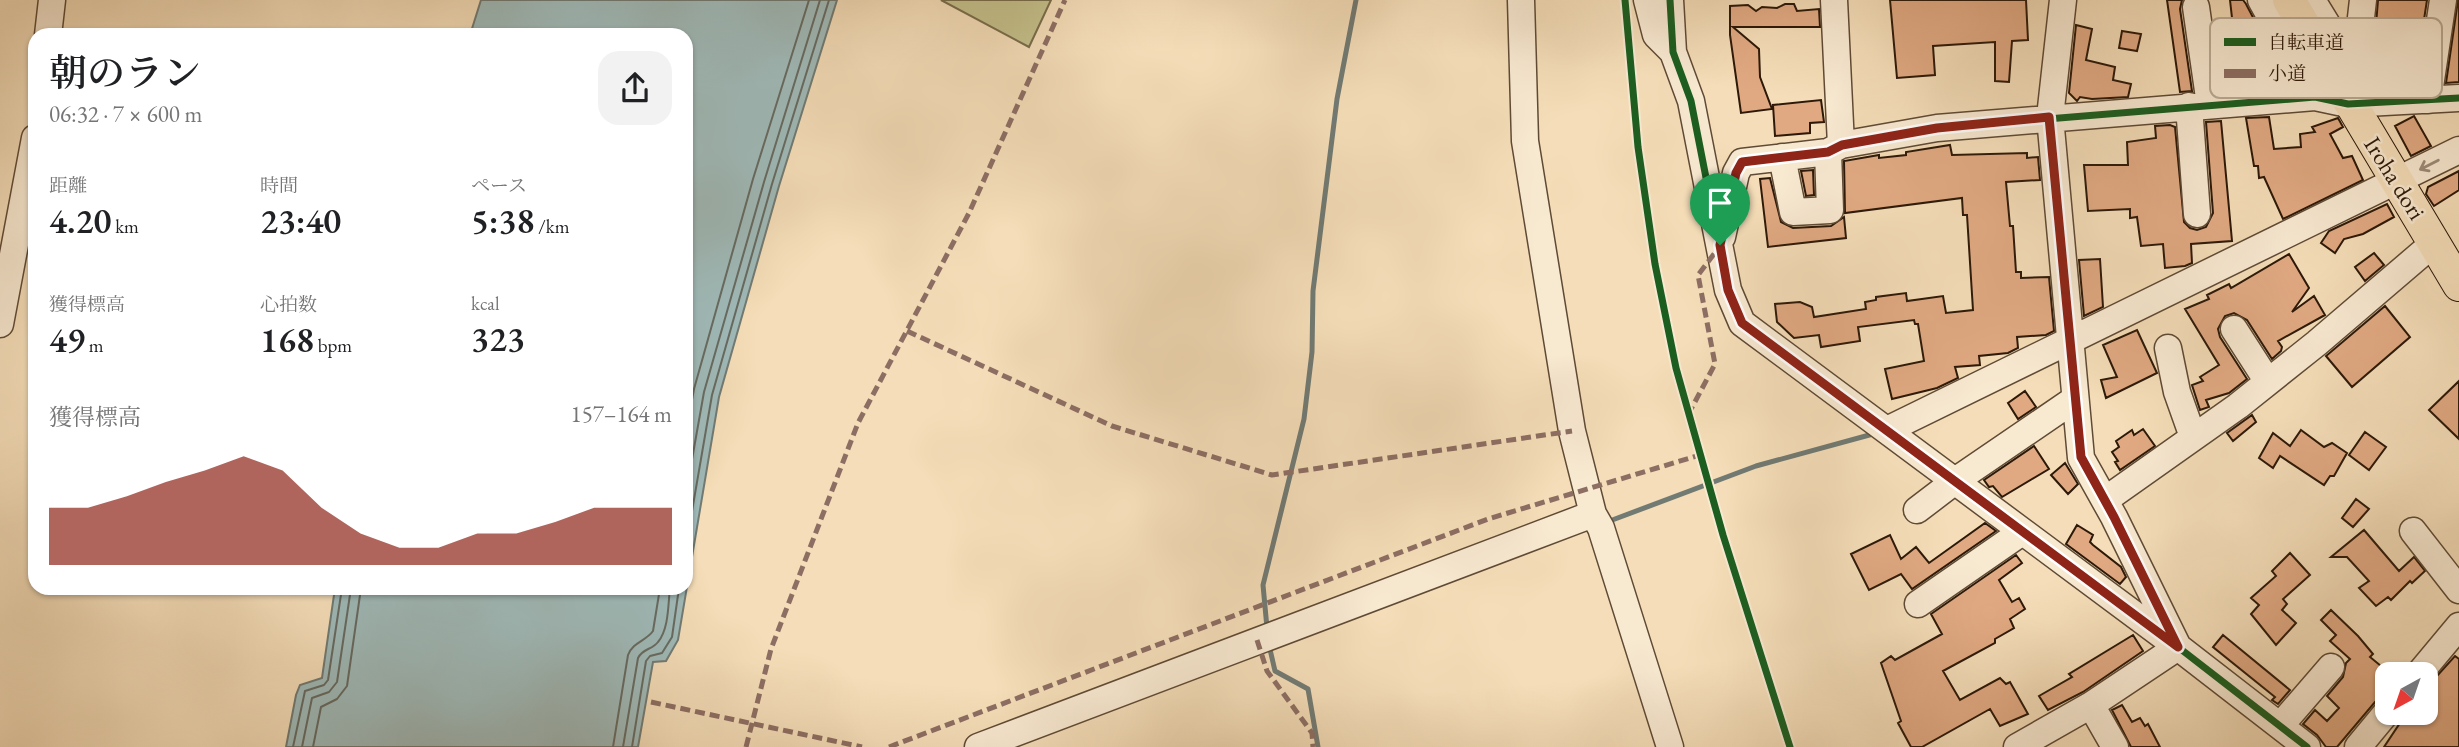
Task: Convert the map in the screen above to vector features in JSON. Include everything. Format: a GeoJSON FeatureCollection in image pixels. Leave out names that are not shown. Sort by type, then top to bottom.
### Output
{"type":"FeatureCollection","features":[{"type":"Feature","properties":{"kind":"main road","name":"Iroha dori"},"geometry":{"type":"LineString","coordinates":[[2289,0],[2303,18]]}},
{"type":"Feature","properties":{"kind":"main road","name":"Iroha dori"},"geometry":{"type":"LineString","coordinates":[[2345,98],[2459,285]]}},
{"type":"Feature","properties":{"kind":"street"},"geometry":{"type":"LineString","coordinates":[[49,28],[52,0]]}},
{"type":"Feature","properties":{"kind":"street"},"geometry":{"type":"LineString","coordinates":[[1521,0],[1527,154],[1572,431],[1596,519],[1670,747]]}},
{"type":"Feature","properties":{"kind":"street"},"geometry":{"type":"LineString","coordinates":[[1647,0],[1656,35],[1673,52]]}},
{"type":"Feature","properties":{"kind":"street"},"geometry":{"type":"LineString","coordinates":[[1670,0],[1673,52],[1691,101],[1728,290],[1742,323],[2178,647],[2307,747]]}},
{"type":"Feature","properties":{"kind":"street"},"geometry":{"type":"LineString","coordinates":[[1782,157],[1793,212],[1830,210],[1835,149],[1834,0]]}},
{"type":"Feature","properties":{"kind":"street"},"geometry":{"type":"LineString","coordinates":[[2063,0],[2049,117],[2081,457],[2178,647]]}},
{"type":"Feature","properties":{"kind":"street"},"geometry":{"type":"LineString","coordinates":[[2261,0],[2271,18]]}},
{"type":"Feature","properties":{"kind":"street"},"geometry":{"type":"LineString","coordinates":[[2312,0],[2316,18]]}},
{"type":"Feature","properties":{"kind":"street"},"geometry":{"type":"LineString","coordinates":[[2361,18],[2363,0]]}},
{"type":"Feature","properties":{"kind":"street"},"geometry":{"type":"LineString","coordinates":[[2440,18],[2443,0]]}},
{"type":"Feature","properties":{"kind":"street"},"geometry":{"type":"LineString","coordinates":[[2196,7],[2199,105],[2197,214]]}},
{"type":"Feature","properties":{"kind":"street"},"geometry":{"type":"LineString","coordinates":[[1720,245],[1736,173],[1742,162],[1835,149],[1937,128],[2300,98]]}},
{"type":"Feature","properties":{"kind":"street"},"geometry":{"type":"LineString","coordinates":[[2320,98],[2348,104],[2459,98]]}},
{"type":"Feature","properties":{"kind":"street"},"geometry":{"type":"LineString","coordinates":[[1887,430],[2070,350],[2403,189],[2459,150]]}},
{"type":"Feature","properties":{"kind":"street"},"geometry":{"type":"LineString","coordinates":[[0,324],[28,175]]}},
{"type":"Feature","properties":{"kind":"street"},"geometry":{"type":"LineString","coordinates":[[2105,500],[2268,382],[2434,243]]}},
{"type":"Feature","properties":{"kind":"street"},"geometry":{"type":"LineString","coordinates":[[2234,329],[2268,382]]}},
{"type":"Feature","properties":{"kind":"street"},"geometry":{"type":"LineString","coordinates":[[2168,348],[2177,392],[2193,438]]}},
{"type":"Feature","properties":{"kind":"street"},"geometry":{"type":"LineString","coordinates":[[1917,510],[2075,399]]}},
{"type":"Feature","properties":{"kind":"street"},"geometry":{"type":"LineString","coordinates":[[978,747],[1269,635],[1596,519]]}},
{"type":"Feature","properties":{"kind":"street"},"geometry":{"type":"LineString","coordinates":[[2413,531],[2459,590]]}},
{"type":"Feature","properties":{"kind":"street"},"geometry":{"type":"LineString","coordinates":[[1917,604],[2022,532]]}},
{"type":"Feature","properties":{"kind":"street"},"geometry":{"type":"LineString","coordinates":[[2429,662],[2459,626]]}},
{"type":"Feature","properties":{"kind":"street"},"geometry":{"type":"LineString","coordinates":[[2017,747],[2091,705],[2178,647]]}},
{"type":"Feature","properties":{"kind":"street"},"geometry":{"type":"LineString","coordinates":[[2280,726],[2331,667]]}},
{"type":"Feature","properties":{"kind":"street"},"geometry":{"type":"LineString","coordinates":[[2091,705],[2115,747]]}},
{"type":"Feature","properties":{"kind":"street"},"geometry":{"type":"LineString","coordinates":[[2358,747],[2376,725]]}},
{"type":"Feature","properties":{"kind":"shaded area"},"geometry":{"type":"Polygon","coordinates":[[[941,0],[1051,0],[1029,47],[941,0]]]}},
{"type":"Feature","properties":{"kind":"water"},"geometry":{"type":"Polygon","coordinates":[[[481,0],[837,0],[779,186],[719,397],[693,551],[693,28],[472,28],[481,0]]]}},
{"type":"Feature","properties":{"kind":"water"},"geometry":{"type":"Polygon","coordinates":[[[334,595],[686,595],[678,640],[666,661],[653,662],[638,747],[286,747],[300,685],[322,678],[334,595]]]}},
{"type":"Feature","properties":{"kind":"building"},"geometry":{"type":"Polygon","coordinates":[[[1890,0],[2026,0],[2028,40],[2012,41],[2009,82],[1995,81],[1995,42],[1933,46],[1935,75],[1897,78],[1890,0]]]}},
{"type":"Feature","properties":{"kind":"building"},"geometry":{"type":"Polygon","coordinates":[[[2167,0],[2182,0],[2180,9],[2192,91],[2180,92],[2167,0]]]}},
{"type":"Feature","properties":{"kind":"building"},"geometry":{"type":"Polygon","coordinates":[[[2230,0],[2243,0],[2253,18],[2232,18],[2230,0]]]}},
{"type":"Feature","properties":{"kind":"building"},"geometry":{"type":"Polygon","coordinates":[[[2378,0],[2427,0],[2424,18],[2377,18],[2378,0]]]}},
{"type":"Feature","properties":{"kind":"building"},"geometry":{"type":"Polygon","coordinates":[[[2458,0],[2459,82],[2446,83],[2458,0]]]}},
{"type":"Feature","properties":{"kind":"building"},"geometry":{"type":"Polygon","coordinates":[[[1794,4],[1797,11],[1819,9],[1820,27],[1733,27],[1759,49],[1760,77],[1772,109],[1741,113],[1730,35],[1730,6],[1748,5],[1756,11],[1762,7],[1777,8],[1794,4]]]}},
{"type":"Feature","properties":{"kind":"building"},"geometry":{"type":"Polygon","coordinates":[[[2076,25],[2092,29],[2086,60],[2115,67],[2113,80],[2131,84],[2128,97],[2080,97],[2077,101],[2069,93],[2076,25]]]}},
{"type":"Feature","properties":{"kind":"building"},"geometry":{"type":"Polygon","coordinates":[[[2122,31],[2141,34],[2137,51],[2119,48],[2122,31]]]}},
{"type":"Feature","properties":{"kind":"building"},"geometry":{"type":"Polygon","coordinates":[[[1821,100],[1824,122],[1810,123],[1810,133],[1775,136],[1773,105],[1821,100]]]}},
{"type":"Feature","properties":{"kind":"building"},"geometry":{"type":"Polygon","coordinates":[[[2414,116],[2431,146],[2411,156],[2395,126],[2414,116]]]}},
{"type":"Feature","properties":{"kind":"building"},"geometry":{"type":"Polygon","coordinates":[[[2269,117],[2274,149],[2301,147],[2300,134],[2315,132],[2312,127],[2338,118],[2343,127],[2330,134],[2343,158],[2352,156],[2363,180],[2283,219],[2264,177],[2259,178],[2258,166],[2254,166],[2246,118],[2269,117]]]}},
{"type":"Feature","properties":{"kind":"building"},"geometry":{"type":"Polygon","coordinates":[[[2221,121],[2232,241],[2191,244],[2192,263],[2165,268],[2163,244],[2141,246],[2137,217],[2130,218],[2130,209],[2088,211],[2084,165],[2128,165],[2127,142],[2156,138],[2155,126],[2170,125],[2175,127],[2184,222],[2197,230],[2206,227],[2213,213],[2206,122],[2221,121]]]}},
{"type":"Feature","properties":{"kind":"building"},"geometry":{"type":"Polygon","coordinates":[[[1950,145],[1952,155],[2027,153],[2027,158],[2038,157],[2040,180],[2006,182],[2010,226],[2013,226],[2016,272],[2021,272],[2021,278],[2049,277],[2054,331],[2046,335],[2017,337],[2018,348],[2008,353],[1979,356],[1980,365],[1955,367],[1958,378],[1937,388],[1892,399],[1885,369],[1924,361],[1918,324],[1915,324],[1914,320],[1858,327],[1860,341],[1821,347],[1819,335],[1794,338],[1777,322],[1775,304],[1800,302],[1812,307],[1814,317],[1866,309],[1865,302],[1876,300],[1876,297],[1906,293],[1907,301],[1943,296],[1946,313],[1973,310],[1967,215],[1963,215],[1962,198],[1845,213],[1844,161],[1879,155],[1879,158],[1906,155],[1906,152],[1950,145]]]}},
{"type":"Feature","properties":{"kind":"building"},"geometry":{"type":"Polygon","coordinates":[[[1813,170],[1814,195],[1806,196],[1801,171],[1813,170]]]}},
{"type":"Feature","properties":{"kind":"building"},"geometry":{"type":"Polygon","coordinates":[[[2459,171],[2459,190],[2434,206],[2426,194],[2428,187],[2459,171]]]}},
{"type":"Feature","properties":{"kind":"building"},"geometry":{"type":"Polygon","coordinates":[[[1770,178],[1781,222],[1793,228],[1831,226],[1844,217],[1846,238],[1768,247],[1760,179],[1770,178]]]}},
{"type":"Feature","properties":{"kind":"building"},"geometry":{"type":"Polygon","coordinates":[[[2387,204],[2394,217],[2363,234],[2344,239],[2335,253],[2321,243],[2329,231],[2387,204]]]}},
{"type":"Feature","properties":{"kind":"building"},"geometry":{"type":"Polygon","coordinates":[[[2374,253],[2384,265],[2365,281],[2355,267],[2374,253]]]}},
{"type":"Feature","properties":{"kind":"building"},"geometry":{"type":"Polygon","coordinates":[[[2289,254],[2309,288],[2292,312],[2314,296],[2325,315],[2278,341],[2282,347],[2281,351],[2272,359],[2247,320],[2234,313],[2225,316],[2218,329],[2220,337],[2247,379],[2229,393],[2206,400],[2209,407],[2200,410],[2192,385],[2203,381],[2200,377],[2219,365],[2185,309],[2209,299],[2207,295],[2229,284],[2231,288],[2289,254]]]}},
{"type":"Feature","properties":{"kind":"building"},"geometry":{"type":"Polygon","coordinates":[[[2100,259],[2103,307],[2084,316],[2079,260],[2100,259]]]}},
{"type":"Feature","properties":{"kind":"building"},"geometry":{"type":"Polygon","coordinates":[[[2385,306],[2410,337],[2352,387],[2326,356],[2385,306]]]}},
{"type":"Feature","properties":{"kind":"building"},"geometry":{"type":"Polygon","coordinates":[[[2137,330],[2157,373],[2106,398],[2101,380],[2117,377],[2103,345],[2137,330]]]}},
{"type":"Feature","properties":{"kind":"building"},"geometry":{"type":"Polygon","coordinates":[[[2459,381],[2459,439],[2429,410],[2459,381]]]}},
{"type":"Feature","properties":{"kind":"building"},"geometry":{"type":"Polygon","coordinates":[[[2025,391],[2036,407],[2018,419],[2008,403],[2025,391]]]}},
{"type":"Feature","properties":{"kind":"building"},"geometry":{"type":"Polygon","coordinates":[[[2252,415],[2256,422],[2233,441],[2227,433],[2252,415]]]}},
{"type":"Feature","properties":{"kind":"building"},"geometry":{"type":"Polygon","coordinates":[[[2143,429],[2155,446],[2120,470],[2112,452],[2119,447],[2116,441],[2132,430],[2134,435],[2143,429]]]}},
{"type":"Feature","properties":{"kind":"building"},"geometry":{"type":"Polygon","coordinates":[[[2301,430],[2324,447],[2332,443],[2347,453],[2334,476],[2330,476],[2324,485],[2280,456],[2273,468],[2259,458],[2273,433],[2290,446],[2301,430]]]}},
{"type":"Feature","properties":{"kind":"building"},"geometry":{"type":"Polygon","coordinates":[[[2365,432],[2386,447],[2369,470],[2349,455],[2365,432]]]}},
{"type":"Feature","properties":{"kind":"building"},"geometry":{"type":"Polygon","coordinates":[[[2034,446],[2049,469],[2002,497],[1993,486],[1989,487],[1984,480],[2034,446]]]}},
{"type":"Feature","properties":{"kind":"building"},"geometry":{"type":"Polygon","coordinates":[[[2065,463],[2078,484],[2068,494],[2051,475],[2065,463]]]}},
{"type":"Feature","properties":{"kind":"building"},"geometry":{"type":"Polygon","coordinates":[[[2356,499],[2369,509],[2353,527],[2342,518],[2356,499]]]}},
{"type":"Feature","properties":{"kind":"building"},"geometry":{"type":"Polygon","coordinates":[[[1985,523],[1996,531],[1912,589],[1901,574],[1869,590],[1851,554],[1890,535],[1901,559],[1916,547],[1929,563],[1985,523]]]}},
{"type":"Feature","properties":{"kind":"building"},"geometry":{"type":"Polygon","coordinates":[[[2077,525],[2093,535],[2090,542],[2121,567],[2126,577],[2120,584],[2066,544],[2077,525]]]}},
{"type":"Feature","properties":{"kind":"building"},"geometry":{"type":"Polygon","coordinates":[[[2364,530],[2399,571],[2414,557],[2425,571],[2412,583],[2410,581],[2391,600],[2388,597],[2376,606],[2359,588],[2369,581],[2347,557],[2331,557],[2364,530]]]}},
{"type":"Feature","properties":{"kind":"building"},"geometry":{"type":"Polygon","coordinates":[[[2290,553],[2310,575],[2283,599],[2287,604],[2282,610],[2296,623],[2276,645],[2251,614],[2259,605],[2251,598],[2276,576],[2272,571],[2290,553]]]}},
{"type":"Feature","properties":{"kind":"building"},"geometry":{"type":"Polygon","coordinates":[[[2016,555],[2022,563],[1999,580],[2012,602],[2019,598],[2025,609],[2010,619],[2014,628],[1995,639],[1995,643],[1943,671],[1960,700],[2000,678],[2006,684],[2010,682],[2028,714],[2000,726],[1990,709],[1922,747],[1911,747],[1898,723],[1901,721],[1881,663],[1891,656],[1895,660],[1942,634],[1931,614],[2016,555]]]}},
{"type":"Feature","properties":{"kind":"building"},"geometry":{"type":"Polygon","coordinates":[[[2331,610],[2358,636],[2373,654],[2370,657],[2376,662],[2375,702],[2337,747],[2326,747],[2317,735],[2303,724],[2315,710],[2327,721],[2339,708],[2327,696],[2343,677],[2346,663],[2350,659],[2330,641],[2336,635],[2321,620],[2331,610]]]}},
{"type":"Feature","properties":{"kind":"building"},"geometry":{"type":"Polygon","coordinates":[[[2133,635],[2143,651],[2083,692],[2048,710],[2039,696],[2072,677],[2069,674],[2133,635]]]}},
{"type":"Feature","properties":{"kind":"building"},"geometry":{"type":"Polygon","coordinates":[[[2223,635],[2290,690],[2278,704],[2272,700],[2275,697],[2213,647],[2223,635]]]}},
{"type":"Feature","properties":{"kind":"building"},"geometry":{"type":"Polygon","coordinates":[[[2455,656],[2459,659],[2459,747],[2384,747],[2399,725],[2438,725],[2438,675],[2455,656]]]}},
{"type":"Feature","properties":{"kind":"building"},"geometry":{"type":"Polygon","coordinates":[[[2122,705],[2132,722],[2140,718],[2145,726],[2148,724],[2160,747],[2131,747],[2112,710],[2122,705]]]}},
{"type":"Feature","properties":{"kind":"waterway"},"geometry":{"type":"LineString","coordinates":[[1267,628],[1263,585],[1304,419],[1312,352],[1313,291],[1337,99],[1356,0]]}},
{"type":"Feature","properties":{"kind":"waterway"},"geometry":{"type":"LineString","coordinates":[[1607,522],[1756,466],[1873,434]]}},
{"type":"Feature","properties":{"kind":"waterway"},"geometry":{"type":"LineString","coordinates":[[1269,645],[1275,671],[1308,689],[1318,747]]}},
{"type":"Feature","properties":{"kind":"marked path"},"geometry":{"type":"LineString","coordinates":[[746,747],[771,649],[858,423],[969,213],[1065,0]]}},
{"type":"Feature","properties":{"kind":"marked path"},"geometry":{"type":"LineString","coordinates":[[1688,415],[1715,364],[1698,275],[1720,246]]}},
{"type":"Feature","properties":{"kind":"marked path"},"geometry":{"type":"LineString","coordinates":[[907,331],[1112,426],[1272,475],[1572,431]]}},
{"type":"Feature","properties":{"kind":"marked path"},"geometry":{"type":"LineString","coordinates":[[889,747],[1488,519],[1700,455]]}},
{"type":"Feature","properties":{"kind":"marked path"},"geometry":{"type":"LineString","coordinates":[[1257,640],[1267,671],[1312,733],[1313,747]]}},
{"type":"Feature","properties":{"kind":"marked path"},"geometry":{"type":"LineString","coordinates":[[651,702],[862,747]]}},
{"type":"Feature","properties":{"kind":"cycle path"},"geometry":{"type":"LineString","coordinates":[[1625,0],[1638,147],[1655,264],[1676,368],[1723,535],[1790,747]]}},
{"type":"Feature","properties":{"kind":"cycle path"},"geometry":{"type":"LineString","coordinates":[[1670,0],[1673,52],[1691,101],[1728,290],[1742,323],[2178,647],[2307,747]]}},
{"type":"Feature","properties":{"kind":"cycle path"},"geometry":{"type":"LineString","coordinates":[[1722,239],[1736,173],[1742,162],[1828,152],[1841,145],[1937,128],[2303,98]]}},
{"type":"Feature","properties":{"kind":"cycle path"},"geometry":{"type":"LineString","coordinates":[[2320,98],[2348,104],[2459,98]]}},
{"type":"Feature","properties":{"kind":"route"},"geometry":{"type":"LineString","coordinates":[[2049,117],[2081,457],[2114,517],[2178,647],[1742,323],[1728,290],[1720,245],[1736,173],[1742,162],[1828,152],[1842,145],[1937,128],[2049,117]]}}]}
